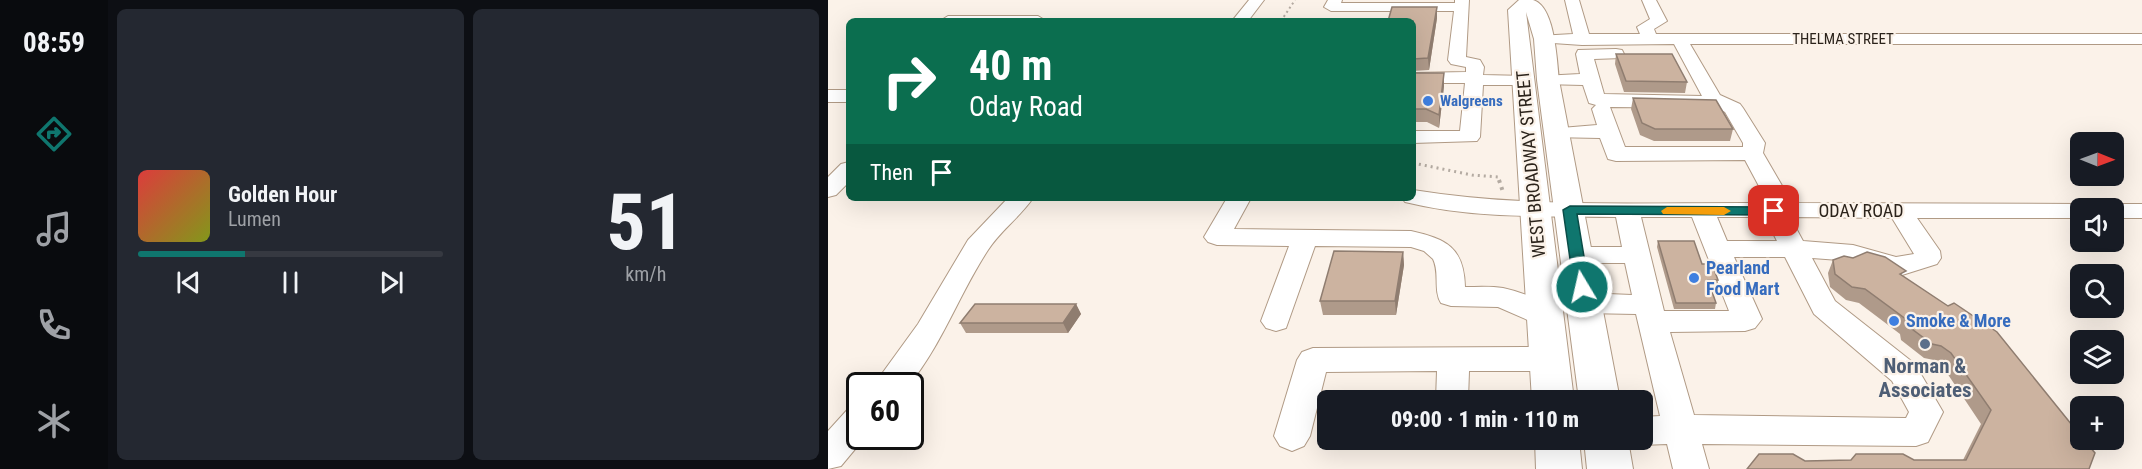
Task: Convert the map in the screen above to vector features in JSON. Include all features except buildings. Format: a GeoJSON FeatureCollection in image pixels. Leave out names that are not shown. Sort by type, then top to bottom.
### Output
{"type":"FeatureCollection","features":[{"type":"Feature","properties":{"kind":"main road","name":"WEST BROADWAY STREET"},"geometry":{"type":"LineString","coordinates":[[1552,390],[1546,318],[1520,208],[1523,80],[1517,10],[1525,1],[1537,10],[1544,39],[1548,80],[1598,390]]}},
{"type":"Feature","properties":{"kind":"main road"},"geometry":{"type":"LineString","coordinates":[[1558,450],[1560,469]]}},
{"type":"Feature","properties":{"kind":"main road"},"geometry":{"type":"LineString","coordinates":[[1607,450],[1610,469]]}},
{"type":"Feature","properties":{"kind":"street"},"geometry":{"type":"LineString","coordinates":[[1242,18],[1257,0]]}},
{"type":"Feature","properties":{"kind":"street"},"geometry":{"type":"LineString","coordinates":[[1335,0],[1331,7],[1462,8]]}},
{"type":"Feature","properties":{"kind":"street"},"geometry":{"type":"LineString","coordinates":[[1572,0],[1582,40]]}},
{"type":"Feature","properties":{"kind":"street"},"geometry":{"type":"LineString","coordinates":[[1649,0],[1659,21],[1645,27],[1650,39]]}},
{"type":"Feature","properties":{"kind":"street"},"geometry":{"type":"LineString","coordinates":[[1370,18],[1371,16],[1462,8]]}},
{"type":"Feature","properties":{"kind":"street"},"geometry":{"type":"LineString","coordinates":[[1416,137],[1470,137],[1474,64],[1457,60],[1462,8]]}},
{"type":"Feature","properties":{"kind":"street","name":"THELMA STREET"},"geometry":{"type":"LineString","coordinates":[[1544,39],[1650,39],[1683,47],[2142,39]]}},
{"type":"Feature","properties":{"kind":"street"},"geometry":{"type":"LineString","coordinates":[[1653,430],[1916,432],[1926,412],[1904,373],[1824,307],[1794,249],[1752,153],[1754,143],[1732,108],[1713,99],[1683,47],[1584,54],[1596,99],[1719,102]]}},
{"type":"Feature","properties":{"kind":"street"},"geometry":{"type":"LineString","coordinates":[[1416,78],[1523,80]]}},
{"type":"Feature","properties":{"kind":"street"},"geometry":{"type":"LineString","coordinates":[[1548,80],[1591,79]]}},
{"type":"Feature","properties":{"kind":"street"},"geometry":{"type":"LineString","coordinates":[[828,96],[846,96]]}},
{"type":"Feature","properties":{"kind":"street"},"geometry":{"type":"LineString","coordinates":[[1602,109],[1616,154],[1752,153]]}},
{"type":"Feature","properties":{"kind":"street"},"geometry":{"type":"LineString","coordinates":[[1557,133],[1609,131]]}},
{"type":"Feature","properties":{"kind":"street"},"geometry":{"type":"LineString","coordinates":[[828,166],[846,167]]}},
{"type":"Feature","properties":{"kind":"street"},"geometry":{"type":"LineString","coordinates":[[828,192],[846,171]]}},
{"type":"Feature","properties":{"kind":"street"},"geometry":{"type":"LineString","coordinates":[[828,192],[846,194]]}},
{"type":"Feature","properties":{"kind":"street","name":"ODAY ROAD"},"geometry":{"type":"LineString","coordinates":[[1416,198],[1460,206],[1570,210],[2070,211]]}},
{"type":"Feature","properties":{"kind":"street"},"geometry":{"type":"LineString","coordinates":[[901,372],[929,332],[977,246],[1018,201]]}},
{"type":"Feature","properties":{"kind":"street"},"geometry":{"type":"LineString","coordinates":[[1237,201],[1217,237],[1411,239],[1424,242],[1448,259],[1452,269],[1451,296],[1501,297],[1546,318]]}},
{"type":"Feature","properties":{"kind":"street"},"geometry":{"type":"LineString","coordinates":[[1627,211],[1650,314],[1691,469]]}},
{"type":"Feature","properties":{"kind":"street"},"geometry":{"type":"LineString","coordinates":[[1584,303],[1650,314],[1744,321],[1747,319],[1702,211]]}},
{"type":"Feature","properties":{"kind":"street"},"geometry":{"type":"LineString","coordinates":[[1718,249],[1794,249],[1872,256],[1891,265],[1904,267],[1928,258],[1927,251],[1900,211]]}},
{"type":"Feature","properties":{"kind":"street"},"geometry":{"type":"LineString","coordinates":[[2124,211],[2142,211]]}},
{"type":"Feature","properties":{"kind":"street"},"geometry":{"type":"LineString","coordinates":[[1276,321],[1305,238]]}},
{"type":"Feature","properties":{"kind":"street"},"geometry":{"type":"LineString","coordinates":[[1577,255],[1637,255]]}},
{"type":"Feature","properties":{"kind":"street"},"geometry":{"type":"LineString","coordinates":[[1292,436],[1313,360],[1550,359]]}},
{"type":"Feature","properties":{"kind":"street"},"geometry":{"type":"LineString","coordinates":[[1452,390],[1453,360]]}},
{"type":"Feature","properties":{"kind":"street"},"geometry":{"type":"LineString","coordinates":[[828,455],[846,435]]}},
{"type":"Feature","properties":{"kind":"path"},"geometry":{"type":"LineString","coordinates":[[1283,18],[1295,0]]}},
{"type":"Feature","properties":{"kind":"path"},"geometry":{"type":"LineString","coordinates":[[1416,164],[1472,175],[1498,177],[1520,208]]}},
{"type":"Feature","properties":{"kind":"slow traffic"},"geometry":{"type":"LineString","coordinates":[[1667,211],[1724,211]]}},
{"type":"Feature","properties":{"kind":"place","name":"Walgreens"},"geometry":{"type":"Point","coordinates":[1428,101]}},
{"type":"Feature","properties":{"kind":"place","name":"Pearland Food Mart"},"geometry":{"type":"Point","coordinates":[1694,278]}},
{"type":"Feature","properties":{"kind":"place","name":"Smoke & More"},"geometry":{"type":"Point","coordinates":[1894,321]}},
{"type":"Feature","properties":{"kind":"place","name":"Norman & Associates"},"geometry":{"type":"Point","coordinates":[1925,344]}},
{"type":"Feature","properties":{"kind":"route"},"geometry":{"type":"LineString","coordinates":[[1582,287],[1570,210],[1774,211]]}}]}
